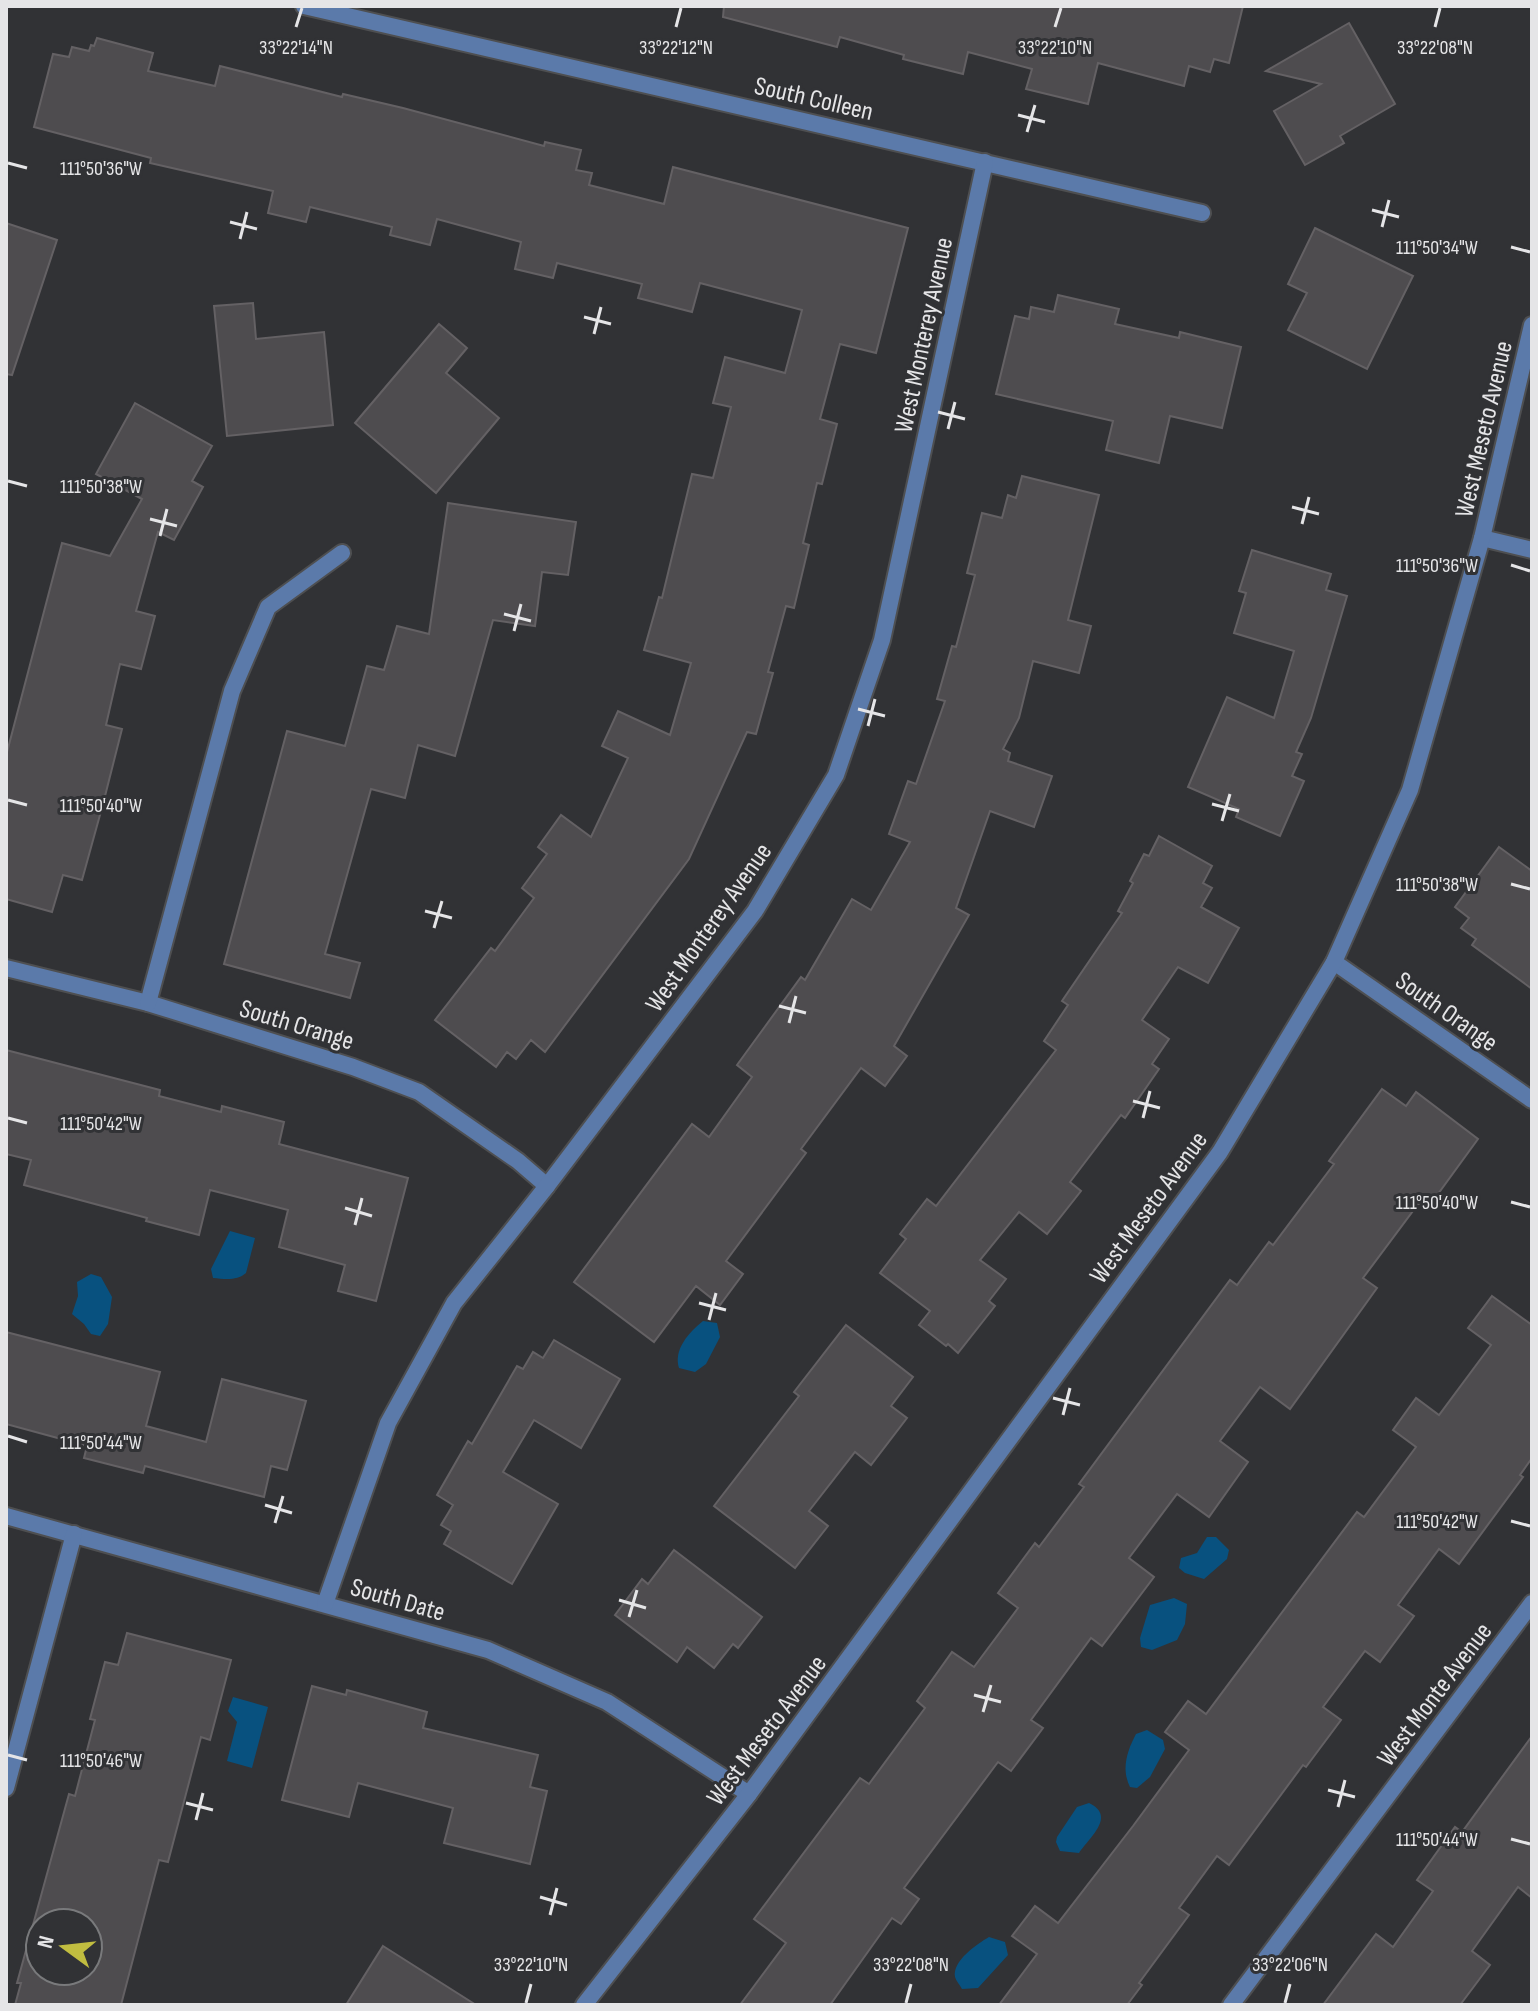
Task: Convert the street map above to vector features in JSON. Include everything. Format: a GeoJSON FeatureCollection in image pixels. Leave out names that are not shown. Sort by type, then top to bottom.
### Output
{"type":"FeatureCollection","features":[{"type":"Feature","properties":{"kind":"street","name":"South Colleen"},"geometry":{"type":"LineString","coordinates":[[304,6],[1202,213]]}},
{"type":"Feature","properties":{"kind":"street","name":"West Monterey Avenue"},"geometry":{"type":"LineString","coordinates":[[325,1604],[388,1423],[454,1303],[547,1186],[755,911],[836,775],[882,640],[985,162]]}},
{"type":"Feature","properties":{"kind":"street","name":"West Meseto Avenue"},"geometry":{"type":"LineString","coordinates":[[584,2005],[749,1794],[1220,1152],[1334,962],[1410,790],[1482,538],[1532,325]]}},
{"type":"Feature","properties":{"kind":"street"},"geometry":{"type":"LineString","coordinates":[[1482,538],[1532,550]]}},
{"type":"Feature","properties":{"kind":"street"},"geometry":{"type":"LineString","coordinates":[[148,1003],[232,691],[268,607],[342,553]]}},
{"type":"Feature","properties":{"kind":"street","name":"South Orange"},"geometry":{"type":"LineString","coordinates":[[1334,962],[1532,1100]]}},
{"type":"Feature","properties":{"kind":"street","name":"South Orange"},"geometry":{"type":"LineString","coordinates":[[6,968],[148,1003],[353,1067],[419,1092],[518,1161],[547,1186]]}},
{"type":"Feature","properties":{"kind":"street","name":"South Date"},"geometry":{"type":"LineString","coordinates":[[6,1516],[488,1650],[607,1702],[749,1794]]}},
{"type":"Feature","properties":{"kind":"street"},"geometry":{"type":"LineString","coordinates":[[6,1788],[74,1534]]}},
{"type":"Feature","properties":{"kind":"street","name":"West Monte Avenue"},"geometry":{"type":"LineString","coordinates":[[1231,2005],[1532,1603]]}},
{"type":"Feature","properties":{"kind":"water"},"geometry":{"type":"Polygon","coordinates":[[[230,1231],[255,1238],[246,1273],[235,1278],[213,1278],[211,1269],[230,1231]]]}},
{"type":"Feature","properties":{"kind":"water"},"geometry":{"type":"Polygon","coordinates":[[[91,1274],[101,1277],[112,1297],[108,1324],[100,1336],[91,1334],[72,1314],[78,1296],[77,1282],[91,1274]]]}},
{"type":"Feature","properties":{"kind":"water"},"geometry":{"type":"Polygon","coordinates":[[[703,1321],[717,1323],[720,1337],[706,1364],[695,1372],[679,1368],[680,1348],[703,1321]]]}},
{"type":"Feature","properties":{"kind":"water"},"geometry":{"type":"Polygon","coordinates":[[[1207,1537],[1216,1537],[1229,1550],[1227,1559],[1204,1579],[1185,1573],[1179,1568],[1181,1558],[1197,1553],[1207,1537]]]}},
{"type":"Feature","properties":{"kind":"water"},"geometry":{"type":"Polygon","coordinates":[[[1174,1598],[1187,1604],[1185,1624],[1177,1640],[1152,1650],[1141,1647],[1140,1638],[1150,1605],[1174,1598]]]}},
{"type":"Feature","properties":{"kind":"water"},"geometry":{"type":"Polygon","coordinates":[[[233,1697],[268,1707],[252,1768],[227,1761],[237,1722],[228,1711],[233,1697]]]}},
{"type":"Feature","properties":{"kind":"water"},"geometry":{"type":"Polygon","coordinates":[[[1147,1730],[1163,1740],[1165,1749],[1150,1777],[1137,1788],[1130,1787],[1126,1774],[1128,1753],[1136,1734],[1147,1730]]]}},
{"type":"Feature","properties":{"kind":"water"},"geometry":{"type":"Polygon","coordinates":[[[1089,1803],[1101,1814],[1095,1833],[1079,1853],[1060,1851],[1057,1837],[1077,1807],[1089,1803]]]}},
{"type":"Feature","properties":{"kind":"water"},"geometry":{"type":"Polygon","coordinates":[[[989,1937],[1005,1942],[1008,1955],[978,1988],[962,1989],[955,1977],[957,1965],[989,1937]]]}},
{"type":"Feature","properties":{"kind":"building"},"geometry":{"type":"Polygon","coordinates":[[[724,6],[1243,6],[1229,63],[1214,59],[1210,72],[1189,66],[1184,86],[1098,63],[1088,104],[1026,89],[1032,69],[968,52],[963,74],[903,59],[904,55],[840,37],[837,47],[723,17],[724,6]]]}},
{"type":"Feature","properties":{"kind":"building"},"geometry":{"type":"Polygon","coordinates":[[[1349,23],[1395,104],[1340,136],[1344,143],[1305,165],[1274,111],[1321,84],[1266,71],[1349,23]]]}},
{"type":"Feature","properties":{"kind":"building"},"geometry":{"type":"Polygon","coordinates":[[[97,38],[153,53],[148,71],[215,86],[220,66],[342,97],[343,94],[403,108],[544,146],[545,142],[581,150],[576,170],[592,173],[589,185],[664,204],[673,167],[908,228],[876,353],[840,344],[820,419],[837,424],[822,484],[817,483],[803,543],[809,545],[794,608],[786,606],[768,672],[773,673],[756,734],[747,732],[689,859],[545,1052],[531,1040],[516,1059],[507,1052],[496,1067],[435,1020],[491,948],[495,951],[534,898],[522,888],[547,854],[538,847],[561,815],[591,837],[628,758],[602,746],[618,711],[670,735],[691,663],[644,650],[659,597],[662,598],[692,474],[713,478],[731,407],[713,403],[725,357],[785,373],[802,310],[700,283],[692,312],[638,298],[642,284],[557,263],[553,278],[515,269],[521,242],[437,219],[430,245],[390,235],[392,227],[310,207],[306,222],[268,213],[273,191],[150,163],[151,158],[34,127],[53,54],[69,57],[72,47],[89,51],[97,38]]]}},
{"type":"Feature","properties":{"kind":"building"},"geometry":{"type":"Polygon","coordinates":[[[6,223],[57,240],[12,375],[6,374],[6,223]]]}},
{"type":"Feature","properties":{"kind":"building"},"geometry":{"type":"Polygon","coordinates":[[[1315,228],[1413,276],[1367,369],[1288,330],[1307,293],[1288,284],[1315,228]]]}},
{"type":"Feature","properties":{"kind":"building"},"geometry":{"type":"Polygon","coordinates":[[[1058,295],[1119,309],[1115,324],[1179,338],[1180,332],[1241,347],[1222,428],[1170,416],[1159,463],[1106,450],[1113,421],[996,394],[1015,316],[1029,319],[1031,307],[1054,312],[1058,295]]]}},
{"type":"Feature","properties":{"kind":"building"},"geometry":{"type":"Polygon","coordinates":[[[253,303],[256,339],[324,332],[333,425],[227,436],[214,306],[253,303]]]}},
{"type":"Feature","properties":{"kind":"building"},"geometry":{"type":"Polygon","coordinates":[[[439,324],[467,348],[446,373],[499,418],[436,493],[355,423],[439,324]]]}},
{"type":"Feature","properties":{"kind":"building"},"geometry":{"type":"Polygon","coordinates":[[[135,403],[212,446],[192,481],[203,487],[174,540],[158,532],[136,611],[155,616],[141,669],[120,664],[106,725],[122,729],[103,804],[82,880],[63,875],[52,912],[6,899],[6,756],[62,543],[110,556],[142,499],[96,474],[135,403]]]}},
{"type":"Feature","properties":{"kind":"building"},"geometry":{"type":"Polygon","coordinates":[[[1022,476],[1099,495],[1068,620],[1091,626],[1079,673],[1033,661],[1019,718],[1003,749],[1010,753],[1008,761],[1052,776],[1034,827],[990,811],[956,908],[969,915],[894,1046],[907,1056],[885,1086],[861,1068],[801,1149],[806,1153],[726,1261],[743,1274],[720,1305],[696,1286],[654,1342],[574,1282],[692,1124],[709,1137],[752,1077],[737,1065],[801,977],[805,980],[852,899],[871,910],[910,842],[889,834],[908,781],[916,784],[945,701],[937,699],[952,646],[956,647],[975,575],[967,573],[982,513],[1002,518],[1008,495],[1016,498],[1022,476]]]}},
{"type":"Feature","properties":{"kind":"building"},"geometry":{"type":"Polygon","coordinates":[[[448,503],[576,522],[568,575],[542,572],[535,626],[493,620],[455,756],[418,745],[405,798],[371,789],[325,954],[360,963],[350,998],[224,964],[287,731],[345,746],[367,666],[384,670],[397,626],[429,634],[448,503]]]}},
{"type":"Feature","properties":{"kind":"building"},"geometry":{"type":"Polygon","coordinates":[[[1252,550],[1331,574],[1326,590],[1347,596],[1311,718],[1296,752],[1302,754],[1292,776],[1304,781],[1280,836],[1236,817],[1239,809],[1188,787],[1227,697],[1274,718],[1294,651],[1234,633],[1246,593],[1239,591],[1252,550]]]}},
{"type":"Feature","properties":{"kind":"building"},"geometry":{"type":"Polygon","coordinates":[[[1159,836],[1212,866],[1203,883],[1212,888],[1201,907],[1239,928],[1208,983],[1178,967],[1142,1020],[1169,1039],[1152,1064],[1159,1069],[1125,1118],[1121,1115],[1070,1182],[1081,1191],[1047,1234],[1019,1212],[980,1260],[1006,1279],[989,1301],[995,1306],[958,1353],[919,1325],[930,1311],[880,1273],[906,1239],[900,1234],[927,1199],[936,1206],[1056,1050],[1044,1041],[1068,1005],[1062,1001],[1122,913],[1118,911],[1133,883],[1130,881],[1144,854],[1149,856],[1159,836]]]}},
{"type":"Feature","properties":{"kind":"building"},"geometry":{"type":"Polygon","coordinates":[[[1499,847],[1532,871],[1532,989],[1472,945],[1476,939],[1461,928],[1469,918],[1455,907],[1499,847]]]}},
{"type":"Feature","properties":{"kind":"building"},"geometry":{"type":"Polygon","coordinates":[[[6,1050],[160,1090],[159,1096],[221,1112],[222,1106],[284,1122],[279,1144],[408,1178],[376,1301],[338,1291],[345,1265],[279,1247],[288,1210],[210,1190],[199,1235],[24,1185],[31,1160],[6,1154],[6,1050]]]}},
{"type":"Feature","properties":{"kind":"building"},"geometry":{"type":"Polygon","coordinates":[[[1382,1089],[1406,1106],[1416,1092],[1478,1139],[1427,1209],[1419,1203],[1363,1278],[1377,1288],[1290,1409],[1260,1387],[1220,1441],[1248,1462],[1209,1517],[1177,1494],[1129,1558],[1154,1577],[1102,1646],[1091,1638],[1031,1720],[1043,1728],[1011,1771],[998,1762],[904,1888],[919,1899],[901,1924],[892,1918],[830,2005],[740,2005],[786,1943],[754,1919],[860,1778],[869,1784],[925,1708],[917,1701],[952,1652],[974,1667],[1018,1608],[998,1593],[1035,1543],[1039,1547],[1084,1487],[1079,1484],[1230,1280],[1237,1285],[1269,1242],[1273,1245],[1334,1164],[1329,1161],[1382,1089]]]}},
{"type":"Feature","properties":{"kind":"building"},"geometry":{"type":"Polygon","coordinates":[[[1492,1296],[1532,1325],[1532,1458],[1520,1475],[1523,1477],[1459,1564],[1439,1549],[1398,1605],[1414,1616],[1380,1662],[1365,1651],[1323,1707],[1341,1720],[1306,1767],[1303,1765],[1229,1865],[1217,1856],[1179,1908],[1189,1915],[1139,1983],[1142,1985],[1127,2005],[999,2005],[1037,1954],[1012,1936],[1035,1906],[1058,1923],[1133,1826],[1189,1750],[1165,1732],[1188,1701],[1206,1714],[1357,1512],[1364,1517],[1416,1447],[1393,1430],[1416,1398],[1439,1415],[1491,1345],[1468,1328],[1492,1296]]]}},
{"type":"Feature","properties":{"kind":"building"},"geometry":{"type":"Polygon","coordinates":[[[846,1325],[913,1377],[891,1406],[907,1418],[871,1465],[855,1452],[809,1511],[828,1526],[795,1568],[714,1506],[799,1396],[794,1392],[846,1325]]]}},
{"type":"Feature","properties":{"kind":"building"},"geometry":{"type":"Polygon","coordinates":[[[6,1332],[160,1372],[146,1426],[206,1442],[222,1379],[306,1401],[287,1470],[271,1466],[264,1497],[145,1466],[143,1473],[84,1458],[87,1446],[6,1424],[6,1332]]]}},
{"type":"Feature","properties":{"kind":"building"},"geometry":{"type":"Polygon","coordinates":[[[554,1340],[620,1379],[581,1448],[534,1420],[503,1472],[558,1504],[512,1584],[444,1544],[451,1531],[441,1525],[453,1505],[437,1495],[468,1441],[472,1444],[517,1366],[523,1369],[533,1352],[543,1358],[554,1340]]]}},
{"type":"Feature","properties":{"kind":"building"},"geometry":{"type":"Polygon","coordinates":[[[674,1550],[762,1617],[738,1648],[733,1644],[714,1668],[687,1647],[677,1662],[615,1615],[642,1579],[648,1584],[674,1550]]]}},
{"type":"Feature","properties":{"kind":"building"},"geometry":{"type":"Polygon","coordinates":[[[127,1633],[231,1660],[210,1740],[201,1737],[168,1862],[159,1860],[121,2005],[15,2005],[24,1958],[24,1987],[104,1987],[104,1907],[38,1907],[69,1794],[75,1796],[95,1720],[90,1719],[105,1662],[118,1665],[127,1633]]]}},
{"type":"Feature","properties":{"kind":"building"},"geometry":{"type":"Polygon","coordinates":[[[312,1686],[346,1695],[347,1690],[427,1712],[423,1728],[538,1755],[530,1787],[547,1791],[530,1864],[444,1843],[453,1808],[358,1783],[349,1817],[282,1800],[312,1686]]]}},
{"type":"Feature","properties":{"kind":"building"},"geometry":{"type":"Polygon","coordinates":[[[1532,1736],[1532,1898],[1518,1887],[1472,1951],[1490,1965],[1460,2005],[1323,2005],[1376,1934],[1393,1947],[1433,1891],[1417,1880],[1455,1827],[1462,1832],[1532,1736]]]}},
{"type":"Feature","properties":{"kind":"building"},"geometry":{"type":"Polygon","coordinates":[[[383,1946],[476,2005],[346,2005],[383,1946]]]}}]}
